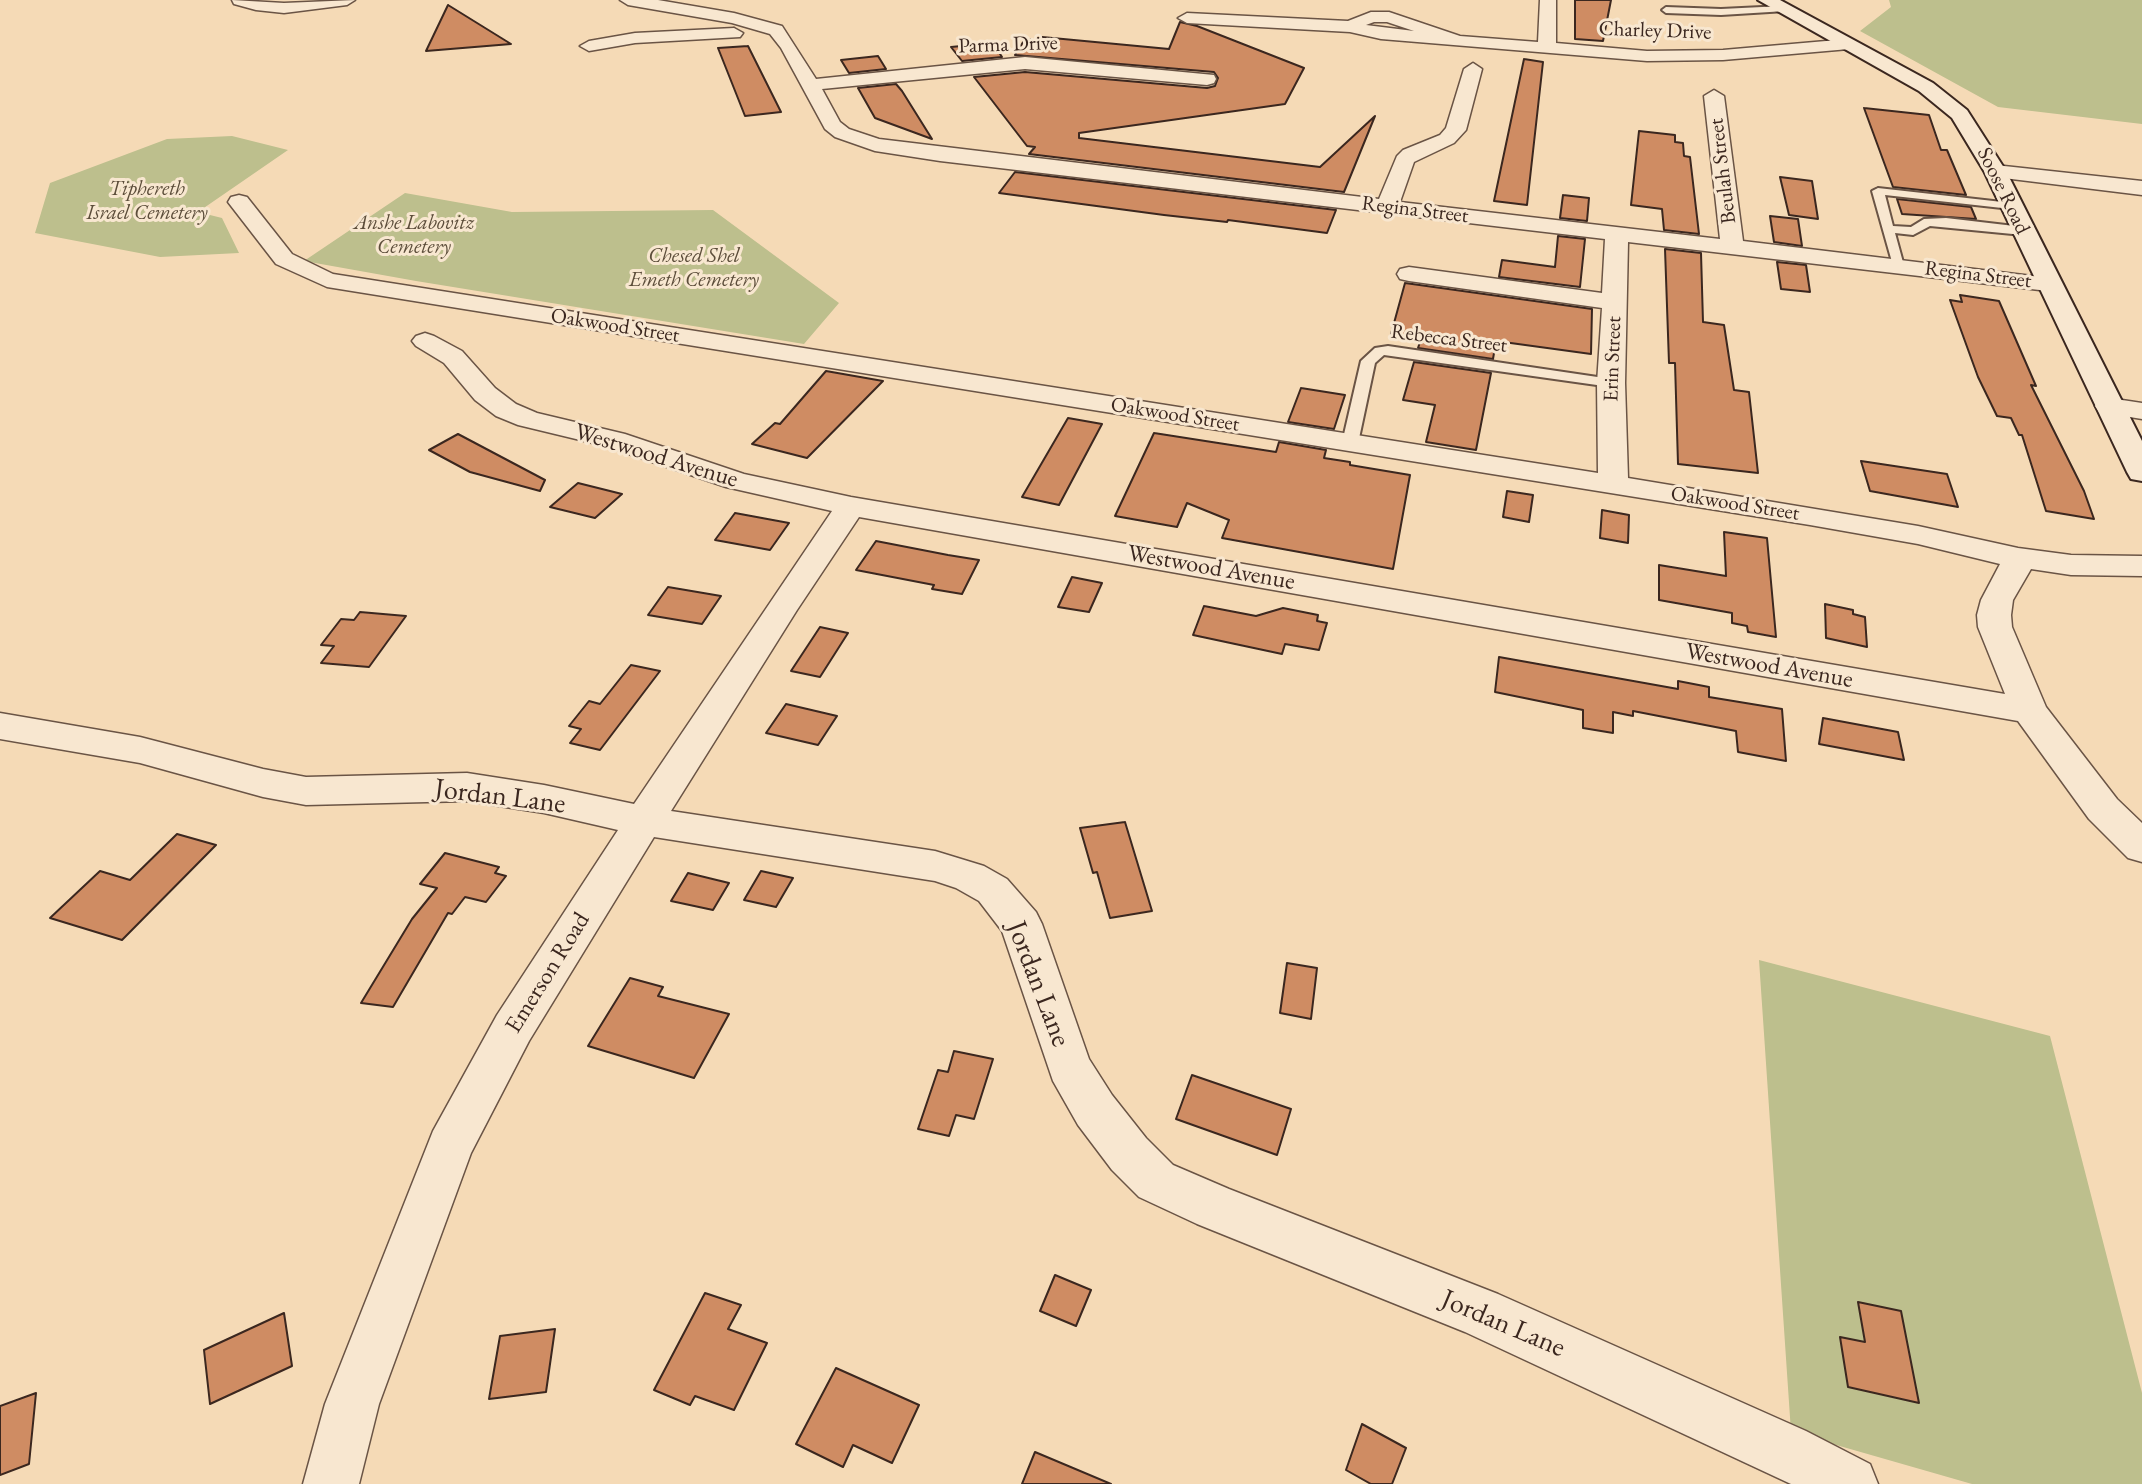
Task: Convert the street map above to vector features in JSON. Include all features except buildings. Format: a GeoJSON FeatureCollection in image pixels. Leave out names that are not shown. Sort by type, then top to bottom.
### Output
{"type":"FeatureCollection","features":[{"type":"Feature","properties":{"kind":"street"},"geometry":{"type":"LineString","coordinates":[[240,0],[285,8],[346,0]]}},
{"type":"Feature","properties":{"kind":"street"},"geometry":{"type":"LineString","coordinates":[[628,0],[734,18],[776,30],[810,85]]}},
{"type":"Feature","properties":{"kind":"street"},"geometry":{"type":"LineString","coordinates":[[1547,48],[1548,0]]}},
{"type":"Feature","properties":{"kind":"street","name":"Soose Road"},"geometry":{"type":"LineString","coordinates":[[1775,4],[1926,87],[1948,102],[1969,126],[1995,171],[2142,472]]}},
{"type":"Feature","properties":{"kind":"street","name":"Charley Drive"},"geometry":{"type":"LineString","coordinates":[[1459,41],[1379,8],[1355,27],[1381,34],[1459,41],[1547,48],[1682,57],[1849,44]]}},
{"type":"Feature","properties":{"kind":"street"},"geometry":{"type":"LineString","coordinates":[[1186,18],[1355,27]]}},
{"type":"Feature","properties":{"kind":"street"},"geometry":{"type":"LineString","coordinates":[[589,46],[620,39],[776,30]]}},
{"type":"Feature","properties":{"kind":"street","name":"Parma Drive"},"geometry":{"type":"LineString","coordinates":[[810,85],[1026,63],[1208,79]]}},
{"type":"Feature","properties":{"kind":"street"},"geometry":{"type":"LineString","coordinates":[[1387,207],[1404,160],[1410,154],[1447,139],[1456,130],[1473,69]]}},
{"type":"Feature","properties":{"kind":"street","name":"Regina Street"},"geometry":{"type":"LineString","coordinates":[[810,85],[832,125],[842,133],[875,145],[940,155],[2048,284]]}},
{"type":"Feature","properties":{"kind":"street","name":"Beulah Street"},"geometry":{"type":"LineString","coordinates":[[1714,96],[1732,246]]}},
{"type":"Feature","properties":{"kind":"street"},"geometry":{"type":"LineString","coordinates":[[1995,171],[2142,188]]}},
{"type":"Feature","properties":{"kind":"street","name":"Oakwood Street"},"geometry":{"type":"LineString","coordinates":[[239,202],[284,259],[327,281],[1891,530],[2018,558],[2071,565],[2142,566]]}},
{"type":"Feature","properties":{"kind":"street","name":"Erin Street"},"geometry":{"type":"LineString","coordinates":[[1613,485],[1611,383],[1617,233]]}},
{"type":"Feature","properties":{"kind":"street"},"geometry":{"type":"LineString","coordinates":[[1409,274],[1614,302]]}},
{"type":"Feature","properties":{"kind":"street","name":"Westwood Avenue"},"geometry":{"type":"LineString","coordinates":[[425,341],[453,357],[485,394],[506,411],[615,440],[736,481],[850,506],[2030,711]]}},
{"type":"Feature","properties":{"kind":"street"},"geometry":{"type":"LineString","coordinates":[[2109,406],[2142,411]]}},
{"type":"Feature","properties":{"kind":"street","name":"Emerson Road"},"geometry":{"type":"LineString","coordinates":[[331,1484],[352,1404],[450,1146],[513,1028],[643,821],[850,506]]}},
{"type":"Feature","properties":{"kind":"street"},"geometry":{"type":"LineString","coordinates":[[2018,558],[2014,571],[1997,600],[1994,615],[1995,627],[2030,711],[2057,752],[2103,809],[2142,847]]}},
{"type":"Feature","properties":{"kind":"street","name":"Jordan Lane"},"geometry":{"type":"LineString","coordinates":[[0,726],[140,750],[263,783],[306,791],[467,787],[544,799],[643,821],[935,866],[970,877],[993,890],[1021,924],[1069,1067],[1095,1110],[1129,1154],[1156,1181],[1214,1207],[1480,1312],[1786,1451],[1850,1484]]}},
{"type":"Feature","properties":{"kind":"lane"},"geometry":{"type":"LineString","coordinates":[[1666,10],[1721,12],[1775,4]]}},
{"type":"Feature","properties":{"kind":"lane"},"geometry":{"type":"LineString","coordinates":[[1898,265],[1878,191],[2011,206]]}},
{"type":"Feature","properties":{"kind":"lane"},"geometry":{"type":"LineString","coordinates":[[1888,229],[1913,231],[1928,222],[1946,222],[2023,231]]}},
{"type":"Feature","properties":{"kind":"lane","name":"Rebecca Street"},"geometry":{"type":"LineString","coordinates":[[1350,443],[1368,361],[1380,351],[1611,383]]}},
{"type":"Feature","properties":{"kind":"green space"},"geometry":{"type":"Polygon","coordinates":[[[1889,0],[2142,0],[2142,124],[1998,107],[1860,31],[1891,7],[1889,0]]]}},
{"type":"Feature","properties":{"kind":"green space","name":"Tiphereth Israel Cemetery"},"geometry":{"type":"Polygon","coordinates":[[[232,136],[288,150],[198,212],[222,218],[239,253],[160,257],[35,233],[50,183],[167,139],[232,136]]]}},
{"type":"Feature","properties":{"kind":"green space","name":"Chesed Shel Emeth Cemetery"},"geometry":{"type":"Polygon","coordinates":[[[405,193],[512,212],[713,210],[839,303],[804,344],[304,261],[405,193]]]}},
{"type":"Feature","properties":{"kind":"green space"},"geometry":{"type":"Polygon","coordinates":[[[1759,960],[2050,1036],[2142,1393],[2142,1484],[1972,1484],[1791,1432],[1759,960]]]}},
{"type":"Feature","properties":{"kind":"park label","name":"Anshe Labovitz Cemetery"},"geometry":{"type":"Point","coordinates":[414,235]}}]}
